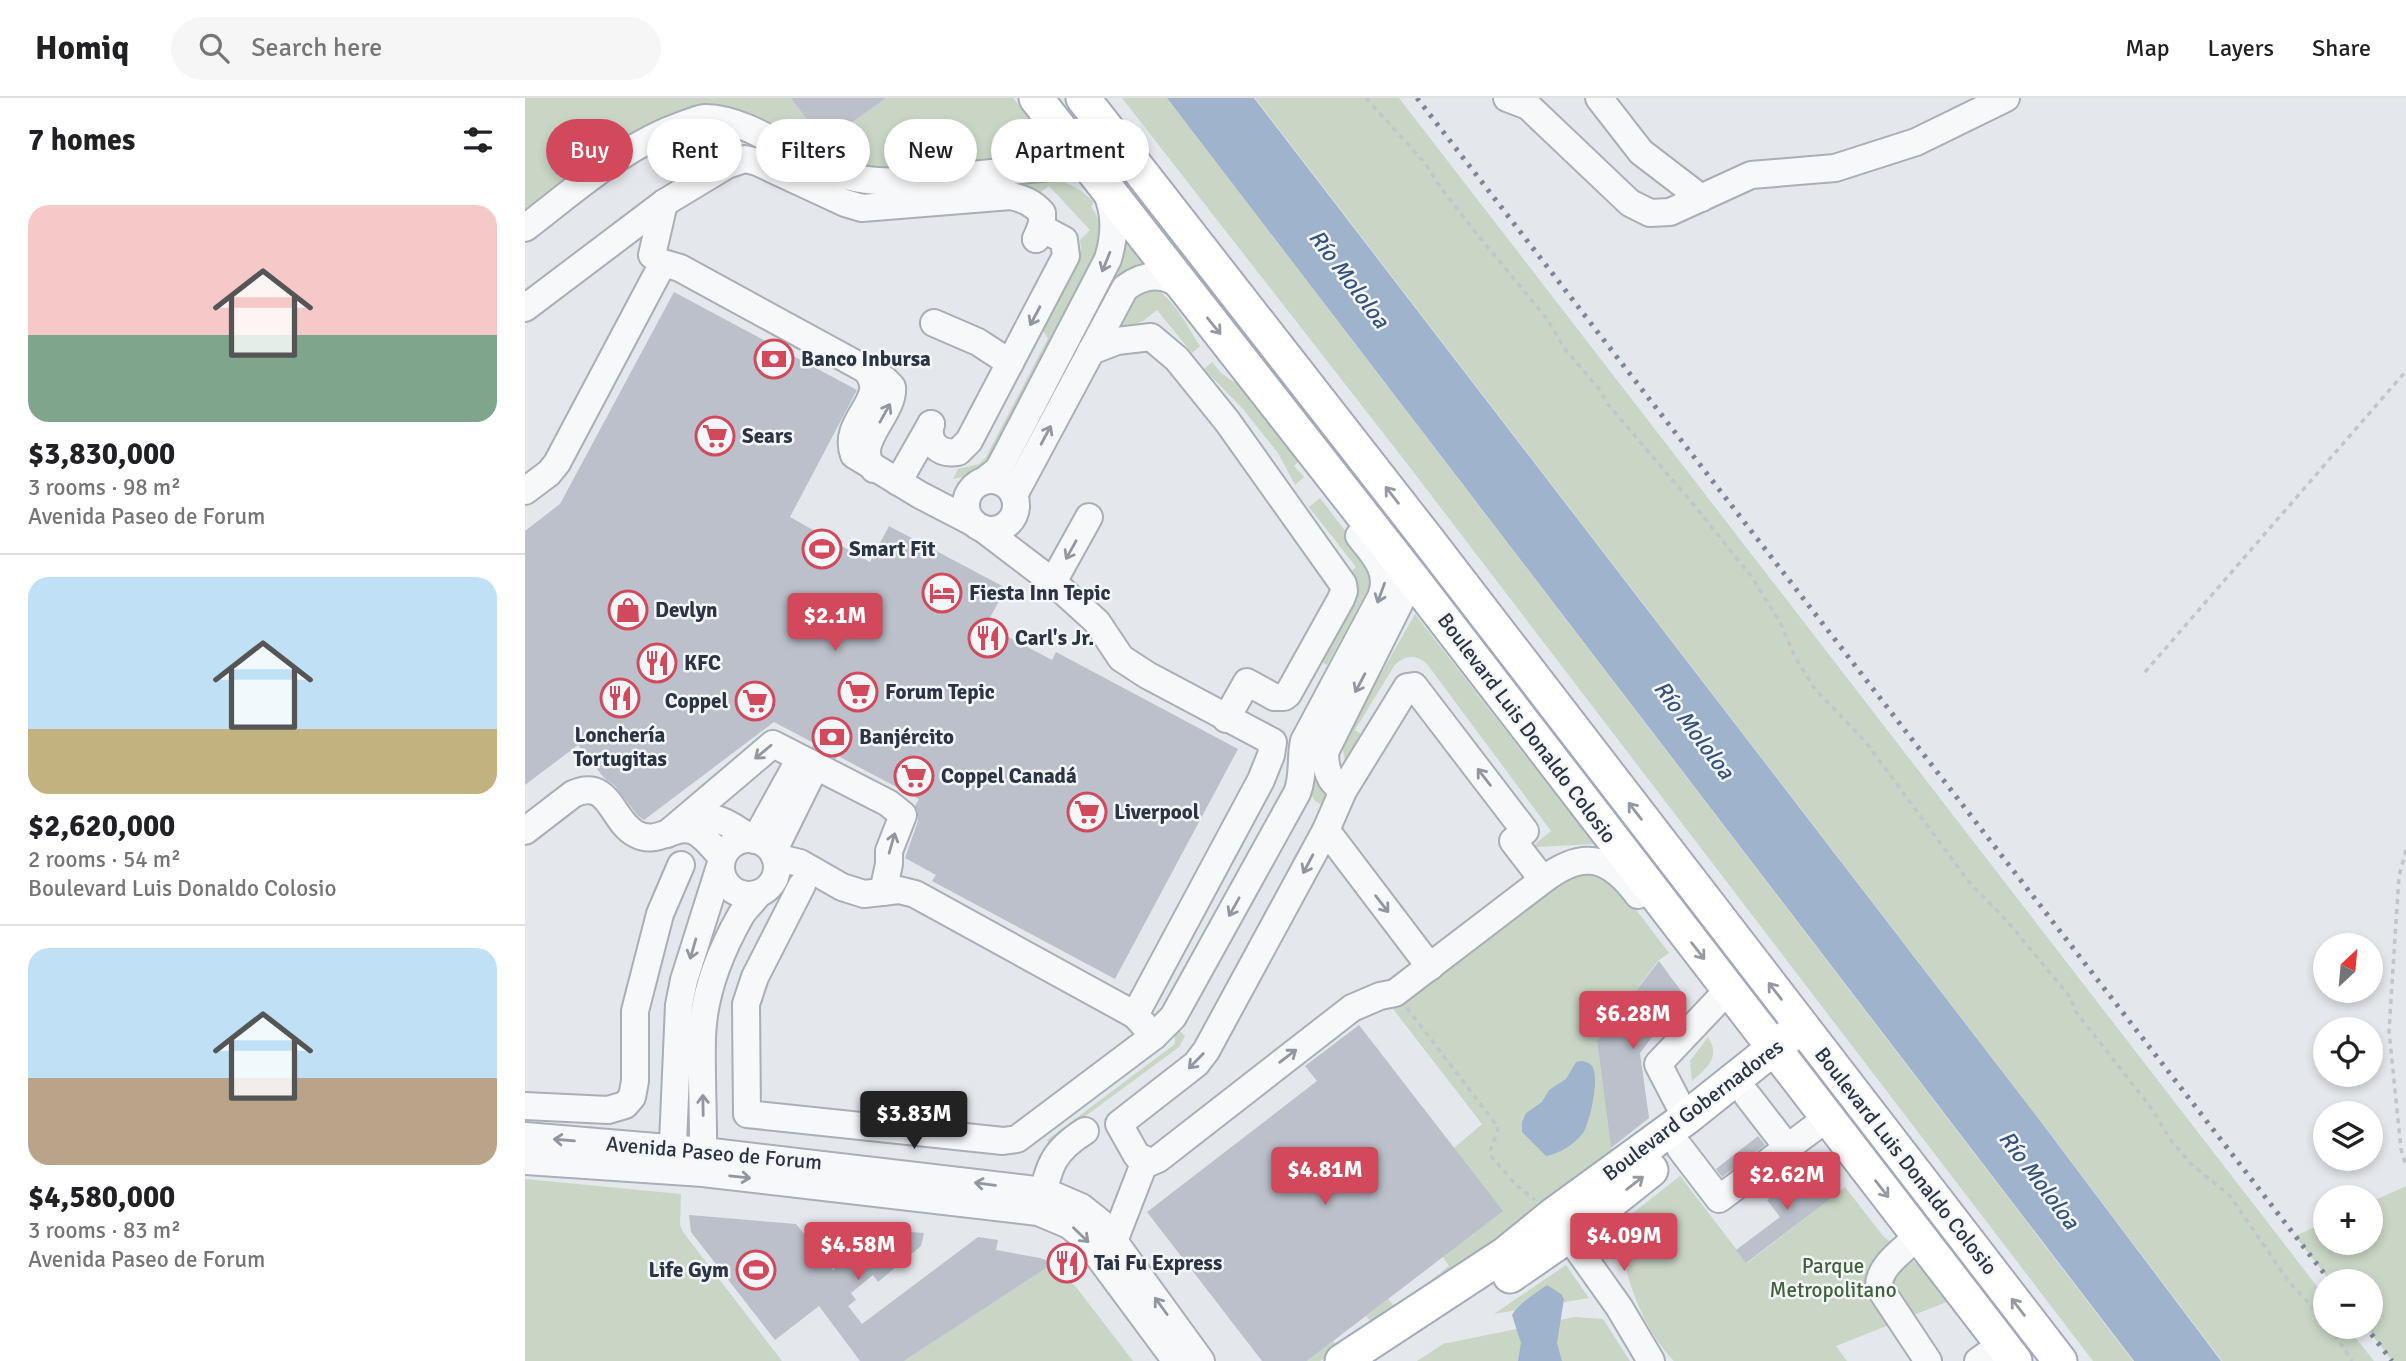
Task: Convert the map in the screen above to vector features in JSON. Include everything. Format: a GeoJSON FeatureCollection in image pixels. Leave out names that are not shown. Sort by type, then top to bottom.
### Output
{"type":"FeatureCollection","features":[{"type":"Feature","properties":{"kind":"main road","name":"Boulevard Luis Donaldo Colosio"},"geometry":{"type":"LineString","coordinates":[[1036,98],[1052,119]]}},
{"type":"Feature","properties":{"kind":"main road","name":"Boulevard Luis Donaldo Colosio"},"geometry":{"type":"LineString","coordinates":[[1083,98],[1099,119]]}},
{"type":"Feature","properties":{"kind":"main road","name":"Boulevard Luis Donaldo Colosio"},"geometry":{"type":"LineString","coordinates":[[1101,182],[1412,578],[1918,1236],[1998,1355]]}},
{"type":"Feature","properties":{"kind":"main road","name":"Boulevard Luis Donaldo Colosio"},"geometry":{"type":"LineString","coordinates":[[1148,182],[1424,535],[2060,1361]]}},
{"type":"Feature","properties":{"kind":"main road"},"geometry":{"type":"LineString","coordinates":[[1270,397],[1291,405],[1408,552],[1415,555],[1424,551],[1427,545],[1424,535]]}},
{"type":"Feature","properties":{"kind":"main road"},"geometry":{"type":"LineString","coordinates":[[1412,578],[1426,574],[1445,582],[1581,760],[1603,770]]}},
{"type":"Feature","properties":{"kind":"main road","name":"Boulevard Gobernadores"},"geometry":{"type":"LineString","coordinates":[[1378,1361],[1683,1133],[1808,1034]]}},
{"type":"Feature","properties":{"kind":"main road","name":"Boulevard Gobernadores"},"geometry":{"type":"LineString","coordinates":[[1683,1133],[1747,1095],[1780,1056]]}},
{"type":"Feature","properties":{"kind":"main road","name":"Boulevard Gobernadores"},"geometry":{"type":"LineString","coordinates":[[1342,1361],[1506,1254],[1560,1225]]}},
{"type":"Feature","properties":{"kind":"street"},"geometry":{"type":"LineString","coordinates":[[1507,98],[1528,106],[1544,106],[1630,203],[1650,213],[1670,212],[1751,175],[1835,168],[1916,142],[2006,98]]}},
{"type":"Feature","properties":{"kind":"street"},"geometry":{"type":"LineString","coordinates":[[1599,98],[1641,152],[1701,198]]}},
{"type":"Feature","properties":{"kind":"street"},"geometry":{"type":"LineString","coordinates":[[525,228],[621,154],[673,128],[703,117],[728,121],[756,133]]}},
{"type":"Feature","properties":{"kind":"street"},"geometry":{"type":"LineString","coordinates":[[525,248],[629,167],[711,131],[731,130],[756,136]]}},
{"type":"Feature","properties":{"kind":"street"},"geometry":{"type":"LineString","coordinates":[[525,308],[664,203],[727,165],[745,159],[862,208],[1011,196],[1030,202],[1042,213],[1042,224],[1036,239],[1042,233],[1056,234],[1064,240],[1066,256],[962,450],[949,453],[932,444],[929,437],[931,424],[909,489]]}},
{"type":"Feature","properties":{"kind":"street"},"geometry":{"type":"LineString","coordinates":[[870,180],[911,181],[991,176]]}},
{"type":"Feature","properties":{"kind":"street"},"geometry":{"type":"LineString","coordinates":[[802,885],[755,977],[745,1004],[747,1114],[1003,1141],[1017,1139],[1154,1036],[1173,1017],[1297,793],[1301,782],[1300,759],[1286,746],[1226,719],[1136,669],[1121,658],[1097,622],[968,514],[968,494],[998,470],[1005,459],[1108,259],[1114,237],[1114,215],[1107,194],[1099,182]]}},
{"type":"Feature","properties":{"kind":"street"},"geometry":{"type":"LineString","coordinates":[[526,487],[549,473],[557,463],[658,259],[664,203]]}},
{"type":"Feature","properties":{"kind":"street"},"geometry":{"type":"LineString","coordinates":[[632,227],[658,259],[680,268],[864,368],[871,374],[874,390],[853,429],[850,446],[854,455],[909,489],[993,530],[1007,524],[1013,516],[1015,501],[1125,288],[1148,276],[1162,276],[1175,281],[1187,292]]}},
{"type":"Feature","properties":{"kind":"street"},"geometry":{"type":"LineString","coordinates":[[934,323],[978,342],[1010,363]]}},
{"type":"Feature","properties":{"kind":"street"},"geometry":{"type":"LineString","coordinates":[[1091,351],[1117,341],[1151,337],[1177,359],[1227,421],[1343,584],[1341,599],[1288,694],[1274,697],[1247,682],[1226,719]]}},
{"type":"Feature","properties":{"kind":"street"},"geometry":{"type":"LineString","coordinates":[[1135,1015],[1261,780],[1286,746],[1381,597],[1385,580],[1380,563],[1325,492],[1329,472]]}},
{"type":"Feature","properties":{"kind":"street"},"geometry":{"type":"LineString","coordinates":[[909,489],[947,495],[994,480],[1004,484],[1015,501],[1026,539],[1047,578]]}},
{"type":"Feature","properties":{"kind":"street"},"geometry":{"type":"LineString","coordinates":[[1047,578],[1089,517]]}},
{"type":"Feature","properties":{"kind":"street"},"geometry":{"type":"LineString","coordinates":[[1343,791],[1329,776],[1325,752],[1412,578]]}},
{"type":"Feature","properties":{"kind":"street"},"geometry":{"type":"LineString","coordinates":[[1543,880],[1513,841],[1525,831],[1414,685],[1407,687],[1343,791],[1326,830],[1206,1051],[1196,1064],[1119,1124],[1137,1156],[1151,1162],[1158,1159],[1352,1008],[1380,996],[1395,993],[1543,880],[1571,862],[1601,862],[1626,879],[1646,906],[1666,909]]}},
{"type":"Feature","properties":{"kind":"street"},"geometry":{"type":"LineString","coordinates":[[675,827],[773,744],[888,803],[903,815],[889,851],[883,892]]}},
{"type":"Feature","properties":{"kind":"street"},"geometry":{"type":"LineString","coordinates":[[764,847],[805,767]]}},
{"type":"Feature","properties":{"kind":"street"},"geometry":{"type":"LineString","coordinates":[[525,831],[573,794],[583,790],[601,794],[636,834],[656,838],[704,816],[730,822],[764,847],[800,863],[842,887],[864,894],[899,890],[915,894],[1135,1015],[1154,1036]]}},
{"type":"Feature","properties":{"kind":"street"},"geometry":{"type":"LineString","coordinates":[[672,1160],[679,1005],[730,822]]}},
{"type":"Feature","properties":{"kind":"street"},"geometry":{"type":"LineString","coordinates":[[675,827],[694,831],[704,838],[722,858],[723,878],[733,890],[747,896],[828,880]]}},
{"type":"Feature","properties":{"kind":"street"},"geometry":{"type":"LineString","coordinates":[[1326,830],[1430,967]]}},
{"type":"Feature","properties":{"kind":"street"},"geometry":{"type":"LineString","coordinates":[[722,858],[736,842],[764,847]]}},
{"type":"Feature","properties":{"kind":"street"},"geometry":{"type":"LineString","coordinates":[[703,1162],[702,1037],[705,1010],[718,963],[741,915],[774,882],[777,872],[764,847]]}},
{"type":"Feature","properties":{"kind":"street"},"geometry":{"type":"LineString","coordinates":[[525,1106],[608,1110],[625,1105],[632,1097],[635,1081],[635,1011],[660,914],[681,865]]}},
{"type":"Feature","properties":{"kind":"street"},"geometry":{"type":"LineString","coordinates":[[1728,990],[1658,1064],[1683,1133],[1719,1199],[1827,1118]]}},
{"type":"Feature","properties":{"kind":"street"},"geometry":{"type":"LineString","coordinates":[[1747,1095],[1787,1148]]}},
{"type":"Feature","properties":{"kind":"street"},"geometry":{"type":"LineString","coordinates":[[1041,1201],[1049,1169],[1057,1152],[1085,1131]]}},
{"type":"Feature","properties":{"kind":"street","name":"Avenida Paseo de Forum"},"geometry":{"type":"LineString","coordinates":[[525,1136],[672,1160]]}},
{"type":"Feature","properties":{"kind":"street","name":"Avenida Paseo de Forum"},"geometry":{"type":"LineString","coordinates":[[525,1161],[703,1162],[1041,1201],[1084,1237],[1109,1252],[1201,1361]]}},
{"type":"Feature","properties":{"kind":"street"},"geometry":{"type":"LineString","coordinates":[[1109,1252],[1145,1161]]}},
{"type":"Feature","properties":{"kind":"street"},"geometry":{"type":"LineString","coordinates":[[1560,1225],[1619,1307],[1651,1361]]}},
{"type":"Feature","properties":{"kind":"street"},"geometry":{"type":"LineString","coordinates":[[1918,1236],[1885,1268],[1879,1277],[1879,1287],[1928,1361]]}},
{"type":"Feature","properties":{"kind":"street","name":"Avenida Paseo de Forum"},"geometry":{"type":"LineString","coordinates":[[1109,1252],[1176,1361]]}},
{"type":"Feature","properties":{"kind":"path"},"geometry":{"type":"LineString","coordinates":[[1366,98],[1425,163],[1470,225],[1547,318],[1564,348],[1599,388],[1628,430],[1751,576],[1780,622],[1804,674],[1815,689],[1865,741],[1969,882],[2008,922],[2070,997],[2076,1012],[2152,1109],[2170,1139],[2190,1163],[2230,1196],[2289,1282],[2313,1309]]}},
{"type":"Feature","properties":{"kind":"path"},"geometry":{"type":"LineString","coordinates":[[2145,672],[2406,371]]}},
{"type":"Feature","properties":{"kind":"path"},"geometry":{"type":"LineString","coordinates":[[2406,850],[2399,876],[2389,1031],[2401,1149],[2406,1167]]}},
{"type":"Feature","properties":{"kind":"path"},"geometry":{"type":"LineString","coordinates":[[1395,993],[1498,1127],[1496,1139],[1490,1147],[1490,1155],[1516,1185],[1560,1225]]}},
{"type":"Feature","properties":{"kind":"path"},"geometry":{"type":"LineString","coordinates":[[2337,1339],[2352,1361]]}},
{"type":"Feature","properties":{"kind":"green space"},"geometry":{"type":"Polygon","coordinates":[[[525,98],[791,98],[806,119],[756,119],[756,123],[718,106],[703,105],[673,119],[647,119],[647,137],[633,147],[633,119],[546,119],[546,182],[583,182],[525,222],[525,98]]]}},
{"type":"Feature","properties":{"kind":"green space"},"geometry":{"type":"Polygon","coordinates":[[[886,98],[1013,98],[1030,119],[991,119],[991,162],[977,163],[977,119],[884,119],[884,171],[870,170],[870,119],[857,119],[886,98]]]}},
{"type":"Feature","properties":{"kind":"green space"},"geometry":{"type":"Polygon","coordinates":[[[1122,98],[1167,98],[2133,1361],[2093,1361],[1405,461],[1149,133],[1149,119],[1138,119],[1122,98]]]}},
{"type":"Feature","properties":{"kind":"green space"},"geometry":{"type":"Polygon","coordinates":[[[1255,98],[1399,98],[2313,1281],[2313,1339],[2357,1339],[2374,1361],[2222,1361],[1255,98]]]}},
{"type":"Feature","properties":{"kind":"green space"},"geometry":{"type":"Polygon","coordinates":[[[870,178],[884,178],[884,182],[977,182],[977,179],[991,179],[991,182],[1062,182],[1094,202],[1091,207],[1100,228],[1097,252],[988,460],[968,476],[953,479],[958,469],[979,464],[986,457],[1048,338],[1041,328],[1081,250],[1080,240],[1090,230],[1049,186],[1038,194],[851,192],[830,182],[870,182],[870,178]]]}},
{"type":"Feature","properties":{"kind":"green space"},"geometry":{"type":"Polygon","coordinates":[[[1126,238],[1147,263],[1127,270],[1116,280],[1011,472],[1126,238]]]}},
{"type":"Feature","properties":{"kind":"green space"},"geometry":{"type":"Polygon","coordinates":[[[1152,287],[1167,298],[1185,321],[1200,346],[1192,353],[1157,310],[1143,321],[1110,333],[1126,301],[1152,287]]]}},
{"type":"Feature","properties":{"kind":"green space"},"geometry":{"type":"Polygon","coordinates":[[[1212,362],[1221,373],[1240,386],[1298,462],[1294,466],[1304,477],[1295,485],[1278,453],[1242,408],[1204,369],[1212,362]]]}},
{"type":"Feature","properties":{"kind":"green space"},"geometry":{"type":"Polygon","coordinates":[[[1320,498],[1369,562],[1371,584],[1327,665],[1315,659],[1346,576],[1356,567],[1309,507],[1320,498]]]}},
{"type":"Feature","properties":{"kind":"green space"},"geometry":{"type":"Polygon","coordinates":[[[1415,614],[1594,844],[1534,845],[1551,831],[1427,664],[1415,657],[1406,658],[1394,666],[1355,730],[1365,737],[1349,763],[1345,761],[1342,745],[1345,737],[1415,614]]]}},
{"type":"Feature","properties":{"kind":"green space"},"geometry":{"type":"Polygon","coordinates":[[[1307,745],[1320,787],[1328,802],[1326,807],[1315,801],[1310,792],[1307,745]]]}},
{"type":"Feature","properties":{"kind":"green space"},"geometry":{"type":"Polygon","coordinates":[[[1589,873],[1605,877],[1618,886],[1669,953],[1658,961],[1597,1041],[1611,1148],[1618,1157],[1524,1228],[1320,1361],[1307,1361],[1333,1341],[1338,1348],[1371,1322],[1366,1316],[1388,1299],[1396,1308],[1449,1266],[1443,1257],[1454,1148],[1482,1124],[1393,1009],[1558,881],[1589,873]]]}},
{"type":"Feature","properties":{"kind":"green space"},"geometry":{"type":"Polygon","coordinates":[[[1174,1025],[1185,1036],[1179,1047],[1049,1143],[1047,1140],[1175,1044],[1174,1025]]]}},
{"type":"Feature","properties":{"kind":"green space"},"geometry":{"type":"Polygon","coordinates":[[[1708,1037],[1713,1050],[1711,1062],[1692,1081],[1690,1061],[1708,1037]]]}},
{"type":"Feature","properties":{"kind":"green space","name":"Parque Metropolitano"},"geometry":{"type":"Polygon","coordinates":[[[1680,1176],[1747,1263],[1845,1187],[1883,1236],[1925,1271],[1949,1301],[1836,1346],[1847,1361],[1674,1361],[1652,1331],[1635,1298],[1615,1227],[1680,1176]]]}},
{"type":"Feature","properties":{"kind":"green space"},"geometry":{"type":"Polygon","coordinates":[[[525,1179],[681,1194],[680,1225],[683,1232],[782,1361],[525,1361],[525,1179]]]}},
{"type":"Feature","properties":{"kind":"green space"},"geometry":{"type":"Polygon","coordinates":[[[2406,1186],[2406,1361],[2392,1361],[2375,1339],[2383,1339],[2383,1269],[2321,1269],[2295,1236],[2313,1228],[2313,1255],[2383,1255],[2383,1197],[2406,1186]]]}},
{"type":"Feature","properties":{"kind":"green space"},"geometry":{"type":"Polygon","coordinates":[[[1051,1265],[1076,1287],[1133,1361],[904,1361],[1051,1265]]]}},
{"type":"Feature","properties":{"kind":"green space"},"geometry":{"type":"Polygon","coordinates":[[[1566,1265],[1589,1298],[1494,1314],[1566,1265]]]}},
{"type":"Feature","properties":{"kind":"green space"},"geometry":{"type":"Polygon","coordinates":[[[1575,1317],[1603,1319],[1630,1361],[1417,1361],[1443,1344],[1575,1317]]]}},
{"type":"Feature","properties":{"kind":"water","name":"Río Mololoa"},"geometry":{"type":"Polygon","coordinates":[[[1167,98],[1254,98],[2038,1118],[2221,1361],[2134,1361],[1167,98]]]}},
{"type":"Feature","properties":{"kind":"water"},"geometry":{"type":"Polygon","coordinates":[[[1576,1062],[1591,1065],[1595,1078],[1586,1128],[1571,1145],[1546,1156],[1522,1132],[1522,1122],[1526,1113],[1542,1102],[1549,1090],[1566,1079],[1576,1062]]]}},
{"type":"Feature","properties":{"kind":"water"},"geometry":{"type":"Polygon","coordinates":[[[1547,1285],[1564,1299],[1557,1343],[1562,1361],[1518,1361],[1521,1343],[1512,1315],[1547,1285]]]}},
{"type":"Feature","properties":{"kind":"building"},"geometry":{"type":"Polygon","coordinates":[[[791,98],[886,98],[857,119],[806,119],[791,98]]]}},
{"type":"Feature","properties":{"kind":"building"},"geometry":{"type":"Polygon","coordinates":[[[674,292],[857,390],[790,517],[870,562],[889,526],[1006,588],[986,625],[1052,660],[1056,652],[1238,749],[1115,979],[932,881],[936,875],[905,858],[918,821],[915,806],[919,799],[774,722],[644,820],[614,785],[605,779],[578,745],[525,785],[525,531],[560,504],[674,292]]]}},
{"type":"Feature","properties":{"kind":"building"},"geometry":{"type":"Polygon","coordinates":[[[1659,961],[1684,995],[1640,1053],[1649,1118],[1611,1148],[1597,1041],[1659,961]]]}},
{"type":"Feature","properties":{"kind":"building"},"geometry":{"type":"Polygon","coordinates":[[[1359,1025],[1503,1211],[1307,1361],[1262,1361],[1147,1212],[1317,1081],[1305,1066],[1359,1025]]]}},
{"type":"Feature","properties":{"kind":"building"},"geometry":{"type":"Polygon","coordinates":[[[1758,1136],[1765,1145],[1722,1177],[1716,1169],[1758,1136]]]}},
{"type":"Feature","properties":{"kind":"building"},"geometry":{"type":"Polygon","coordinates":[[[1807,1169],[1830,1199],[1746,1263],[1736,1250],[1780,1217],[1767,1200],[1807,1169]]]}},
{"type":"Feature","properties":{"kind":"building"},"geometry":{"type":"Polygon","coordinates":[[[689,1215],[796,1224],[834,1271],[842,1227],[924,1233],[921,1246],[878,1282],[873,1275],[851,1293],[856,1300],[848,1306],[862,1324],[978,1237],[998,1240],[996,1250],[1054,1263],[904,1361],[860,1361],[819,1306],[775,1340],[691,1232],[689,1215]]]}},
{"type":"Feature","properties":{"kind":"tunnel"},"geometry":{"type":"LineString","coordinates":[[813,771],[826,749]]}},
{"type":"Feature","properties":{"kind":"railway"},"geometry":{"type":"LineString","coordinates":[[1417,98],[2321,1269]]}},
{"type":"Feature","properties":{"kind":"railway"},"geometry":{"type":"LineString","coordinates":[[2375,1339],[2392,1361]]}},
{"type":"Feature","properties":{"kind":"place","name":"Banco Inbursa"},"geometry":{"type":"Point","coordinates":[774,359]}},
{"type":"Feature","properties":{"kind":"place","name":"Sears"},"geometry":{"type":"Point","coordinates":[715,436]}},
{"type":"Feature","properties":{"kind":"place","name":"Smart Fit"},"geometry":{"type":"Point","coordinates":[822,549]}},
{"type":"Feature","properties":{"kind":"place","name":"Fiesta Inn Tepic"},"geometry":{"type":"Point","coordinates":[942,593]}},
{"type":"Feature","properties":{"kind":"place","name":"Devlyn"},"geometry":{"type":"Point","coordinates":[628,610]}},
{"type":"Feature","properties":{"kind":"place","name":"Carl's Jr."},"geometry":{"type":"Point","coordinates":[988,638]}},
{"type":"Feature","properties":{"kind":"place","name":"KFC"},"geometry":{"type":"Point","coordinates":[657,663]}},
{"type":"Feature","properties":{"kind":"place","name":"Forum Tepic"},"geometry":{"type":"Point","coordinates":[858,692]}},
{"type":"Feature","properties":{"kind":"place","name":"Lonchería Tortugitas"},"geometry":{"type":"Point","coordinates":[620,698]}},
{"type":"Feature","properties":{"kind":"place","name":"Coppel"},"geometry":{"type":"Point","coordinates":[755,701]}},
{"type":"Feature","properties":{"kind":"place","name":"Banjército"},"geometry":{"type":"Point","coordinates":[832,737]}},
{"type":"Feature","properties":{"kind":"place","name":"Coppel Canadá"},"geometry":{"type":"Point","coordinates":[914,776]}},
{"type":"Feature","properties":{"kind":"place","name":"Liverpool"},"geometry":{"type":"Point","coordinates":[1087,812]}},
{"type":"Feature","properties":{"kind":"place","name":"Tai Fu Express"},"geometry":{"type":"Point","coordinates":[1067,1263]}},
{"type":"Feature","properties":{"kind":"place","name":"Life Gym"},"geometry":{"type":"Point","coordinates":[756,1270]}}]}
